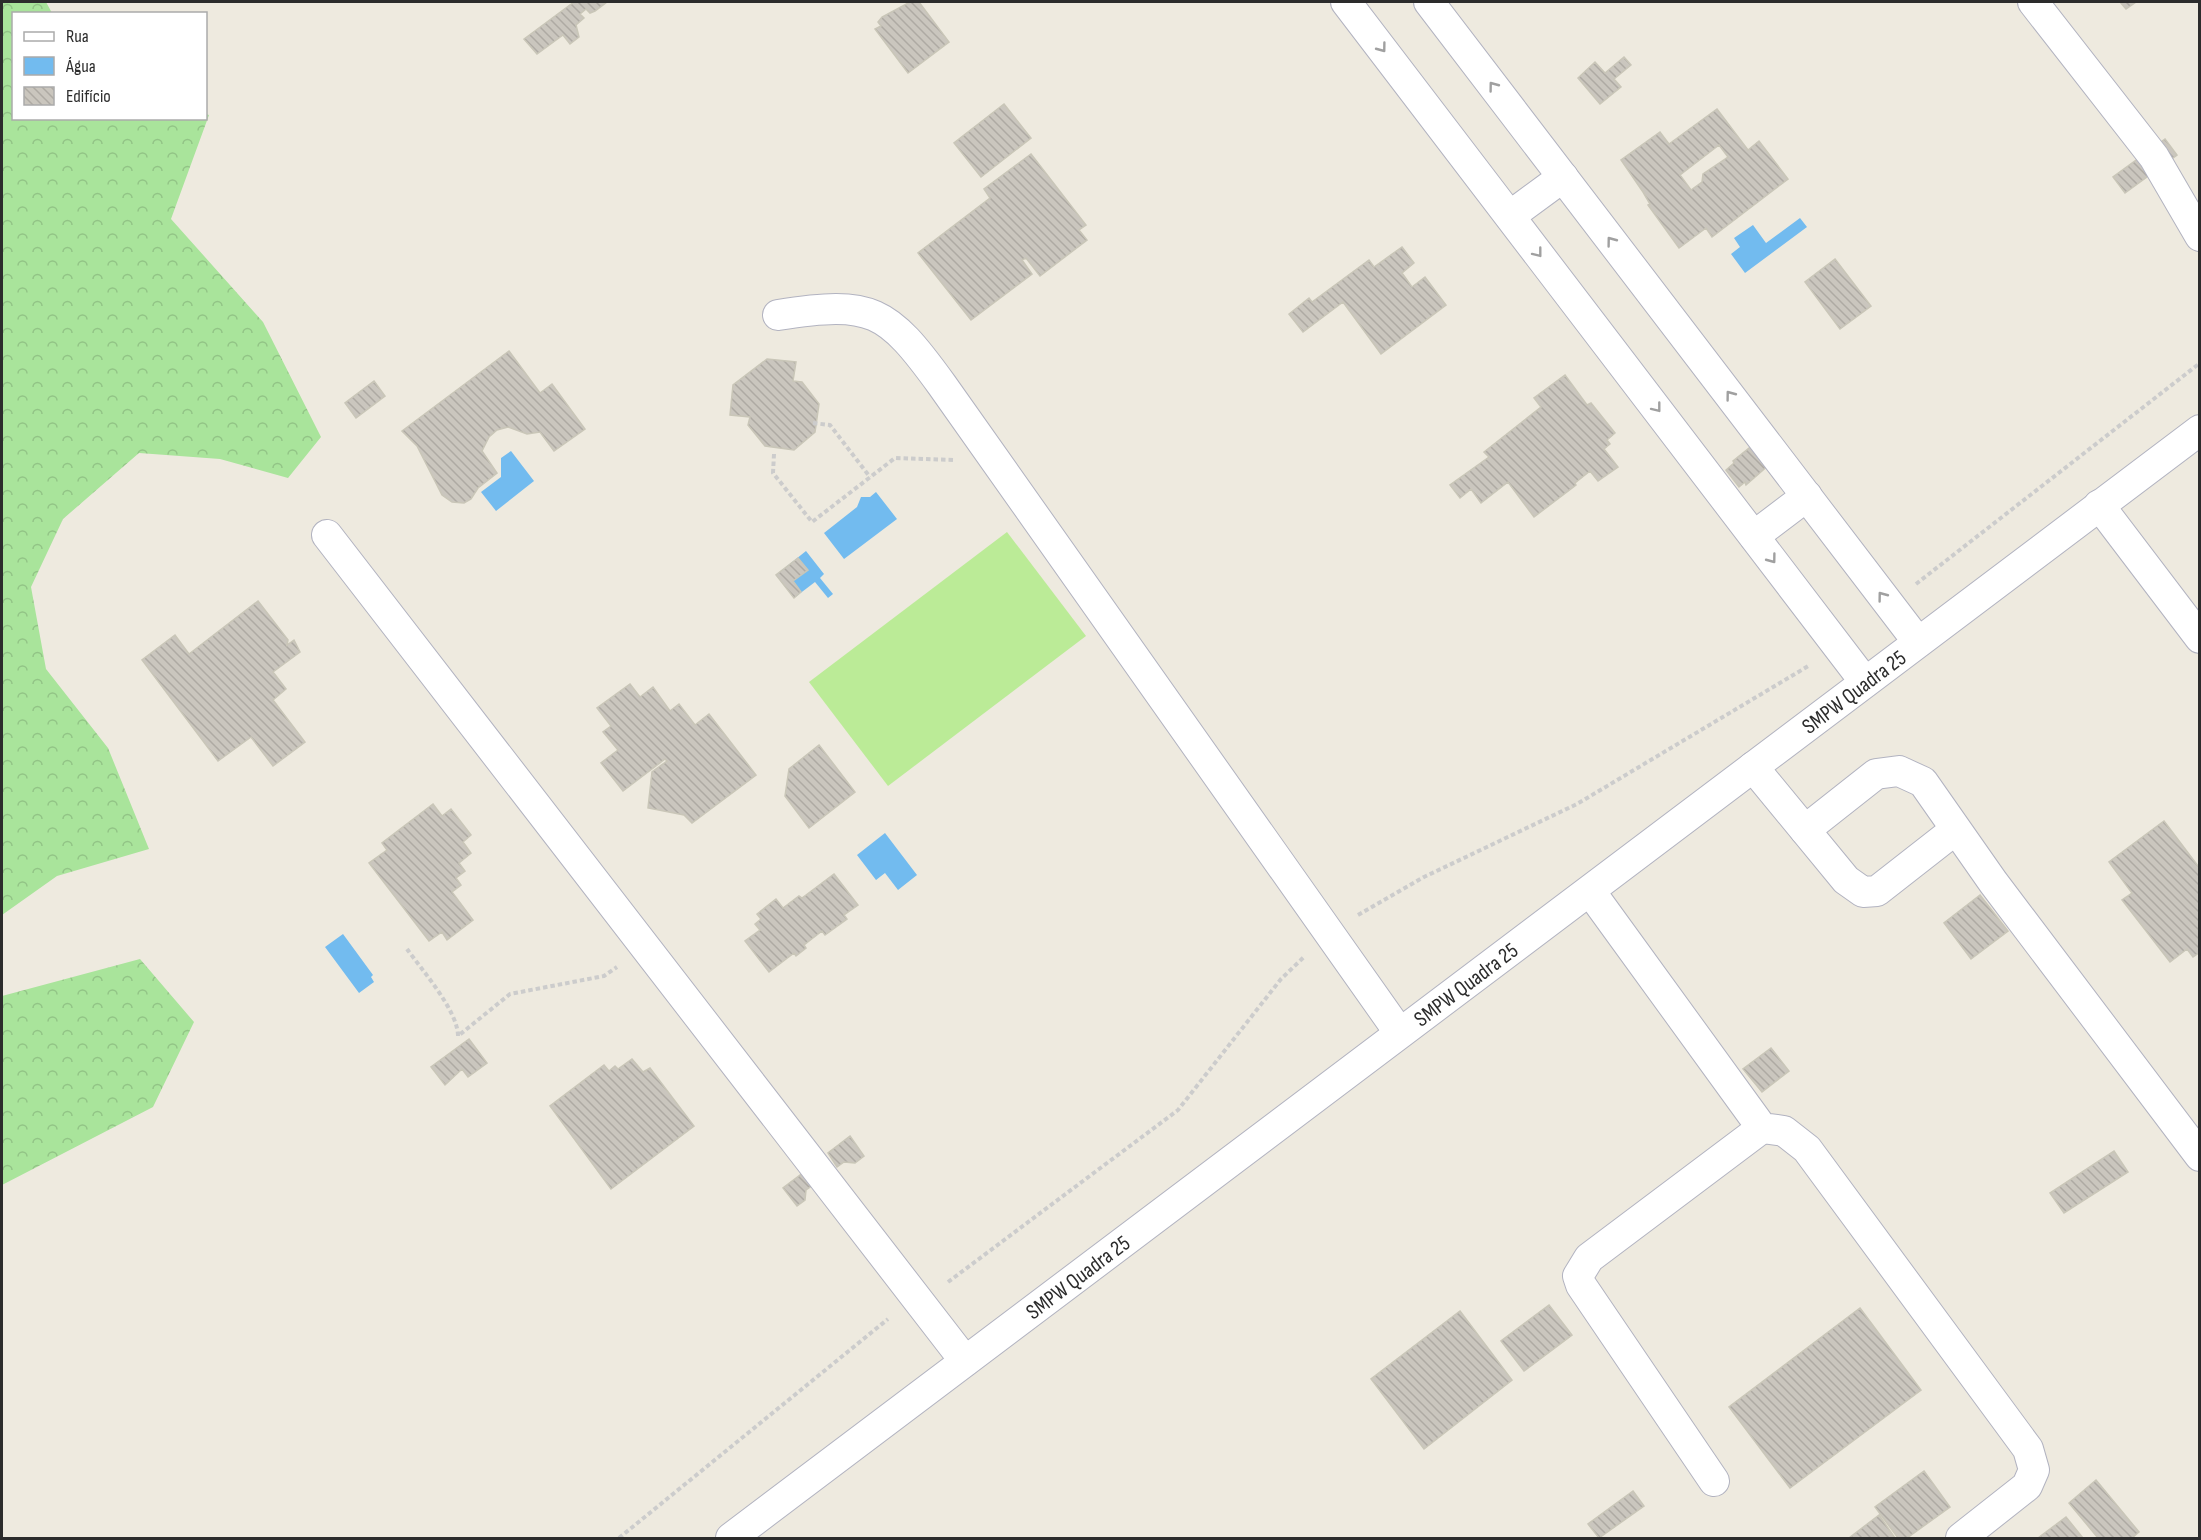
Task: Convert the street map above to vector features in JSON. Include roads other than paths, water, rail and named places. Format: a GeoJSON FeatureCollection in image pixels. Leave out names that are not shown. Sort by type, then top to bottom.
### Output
{"type":"FeatureCollection","features":[{"type":"Feature","properties":{"kind":"street"},"geometry":{"type":"LineString","coordinates":[[1346,2],[1865,681]]}},
{"type":"Feature","properties":{"kind":"street"},"geometry":{"type":"LineString","coordinates":[[1429,2],[1918,642]]}},
{"type":"Feature","properties":{"kind":"street"},"geometry":{"type":"LineString","coordinates":[[2033,2],[2154,157],[2199,237]]}},
{"type":"Feature","properties":{"kind":"street"},"geometry":{"type":"LineString","coordinates":[[1510,216],[1563,177]]}},
{"type":"Feature","properties":{"kind":"street"},"geometry":{"type":"LineString","coordinates":[[778,315],[819,309],[862,310],[897,329],[929,368],[1399,1032]]}},
{"type":"Feature","properties":{"kind":"street","name":"SMPW Quadra 25"},"geometry":{"type":"LineString","coordinates":[[731,1539],[1399,1032],[1590,891],[2199,430]]}},
{"type":"Feature","properties":{"kind":"street"},"geometry":{"type":"LineString","coordinates":[[1754,536],[1807,496]]}},
{"type":"Feature","properties":{"kind":"street"},"geometry":{"type":"LineString","coordinates":[[2099,505],[2199,638]]}},
{"type":"Feature","properties":{"kind":"street"},"geometry":{"type":"LineString","coordinates":[[327,535],[965,1361]]}},
{"type":"Feature","properties":{"kind":"street"},"geometry":{"type":"LineString","coordinates":[[1753,767],[1855,889],[1871,893],[1877,891],[1955,830]]}},
{"type":"Feature","properties":{"kind":"street"},"geometry":{"type":"LineString","coordinates":[[1805,830],[1876,774],[1893,771],[1910,774],[1923,782],[1955,830],[2199,1156]]}},
{"type":"Feature","properties":{"kind":"street"},"geometry":{"type":"LineString","coordinates":[[1590,891],[1762,1128]]}},
{"type":"Feature","properties":{"kind":"street"},"geometry":{"type":"LineString","coordinates":[[1714,1481],[1581,1285],[1578,1276],[1589,1258],[1762,1128],[1784,1131],[1807,1149],[2028,1449],[2034,1470],[2026,1486],[1961,1539]]}},
{"type":"Feature","properties":{"kind":"water"},"geometry":{"type":"Polygon","coordinates":[[[1800,218],[1807,227],[1745,273],[1731,254],[1740,247],[1734,238],[1753,225],[1766,243],[1800,218]]]}},
{"type":"Feature","properties":{"kind":"water"},"geometry":{"type":"Polygon","coordinates":[[[511,451],[534,481],[496,511],[481,492],[501,477],[501,458],[511,451]]]}},
{"type":"Feature","properties":{"kind":"water"},"geometry":{"type":"Polygon","coordinates":[[[876,492],[897,519],[844,559],[824,533],[857,507],[861,497],[870,497],[876,492]]]}},
{"type":"Feature","properties":{"kind":"water"},"geometry":{"type":"Polygon","coordinates":[[[806,551],[824,574],[820,578],[833,594],[828,598],[815,582],[794,598],[776,575],[806,551]]]}},
{"type":"Feature","properties":{"kind":"water"},"geometry":{"type":"Polygon","coordinates":[[[885,833],[917,875],[898,890],[885,873],[876,880],[857,855],[885,833]]]}},
{"type":"Feature","properties":{"kind":"water"},"geometry":{"type":"Polygon","coordinates":[[[343,934],[373,975],[371,977],[374,982],[359,993],[325,947],[343,934]]]}}]}
